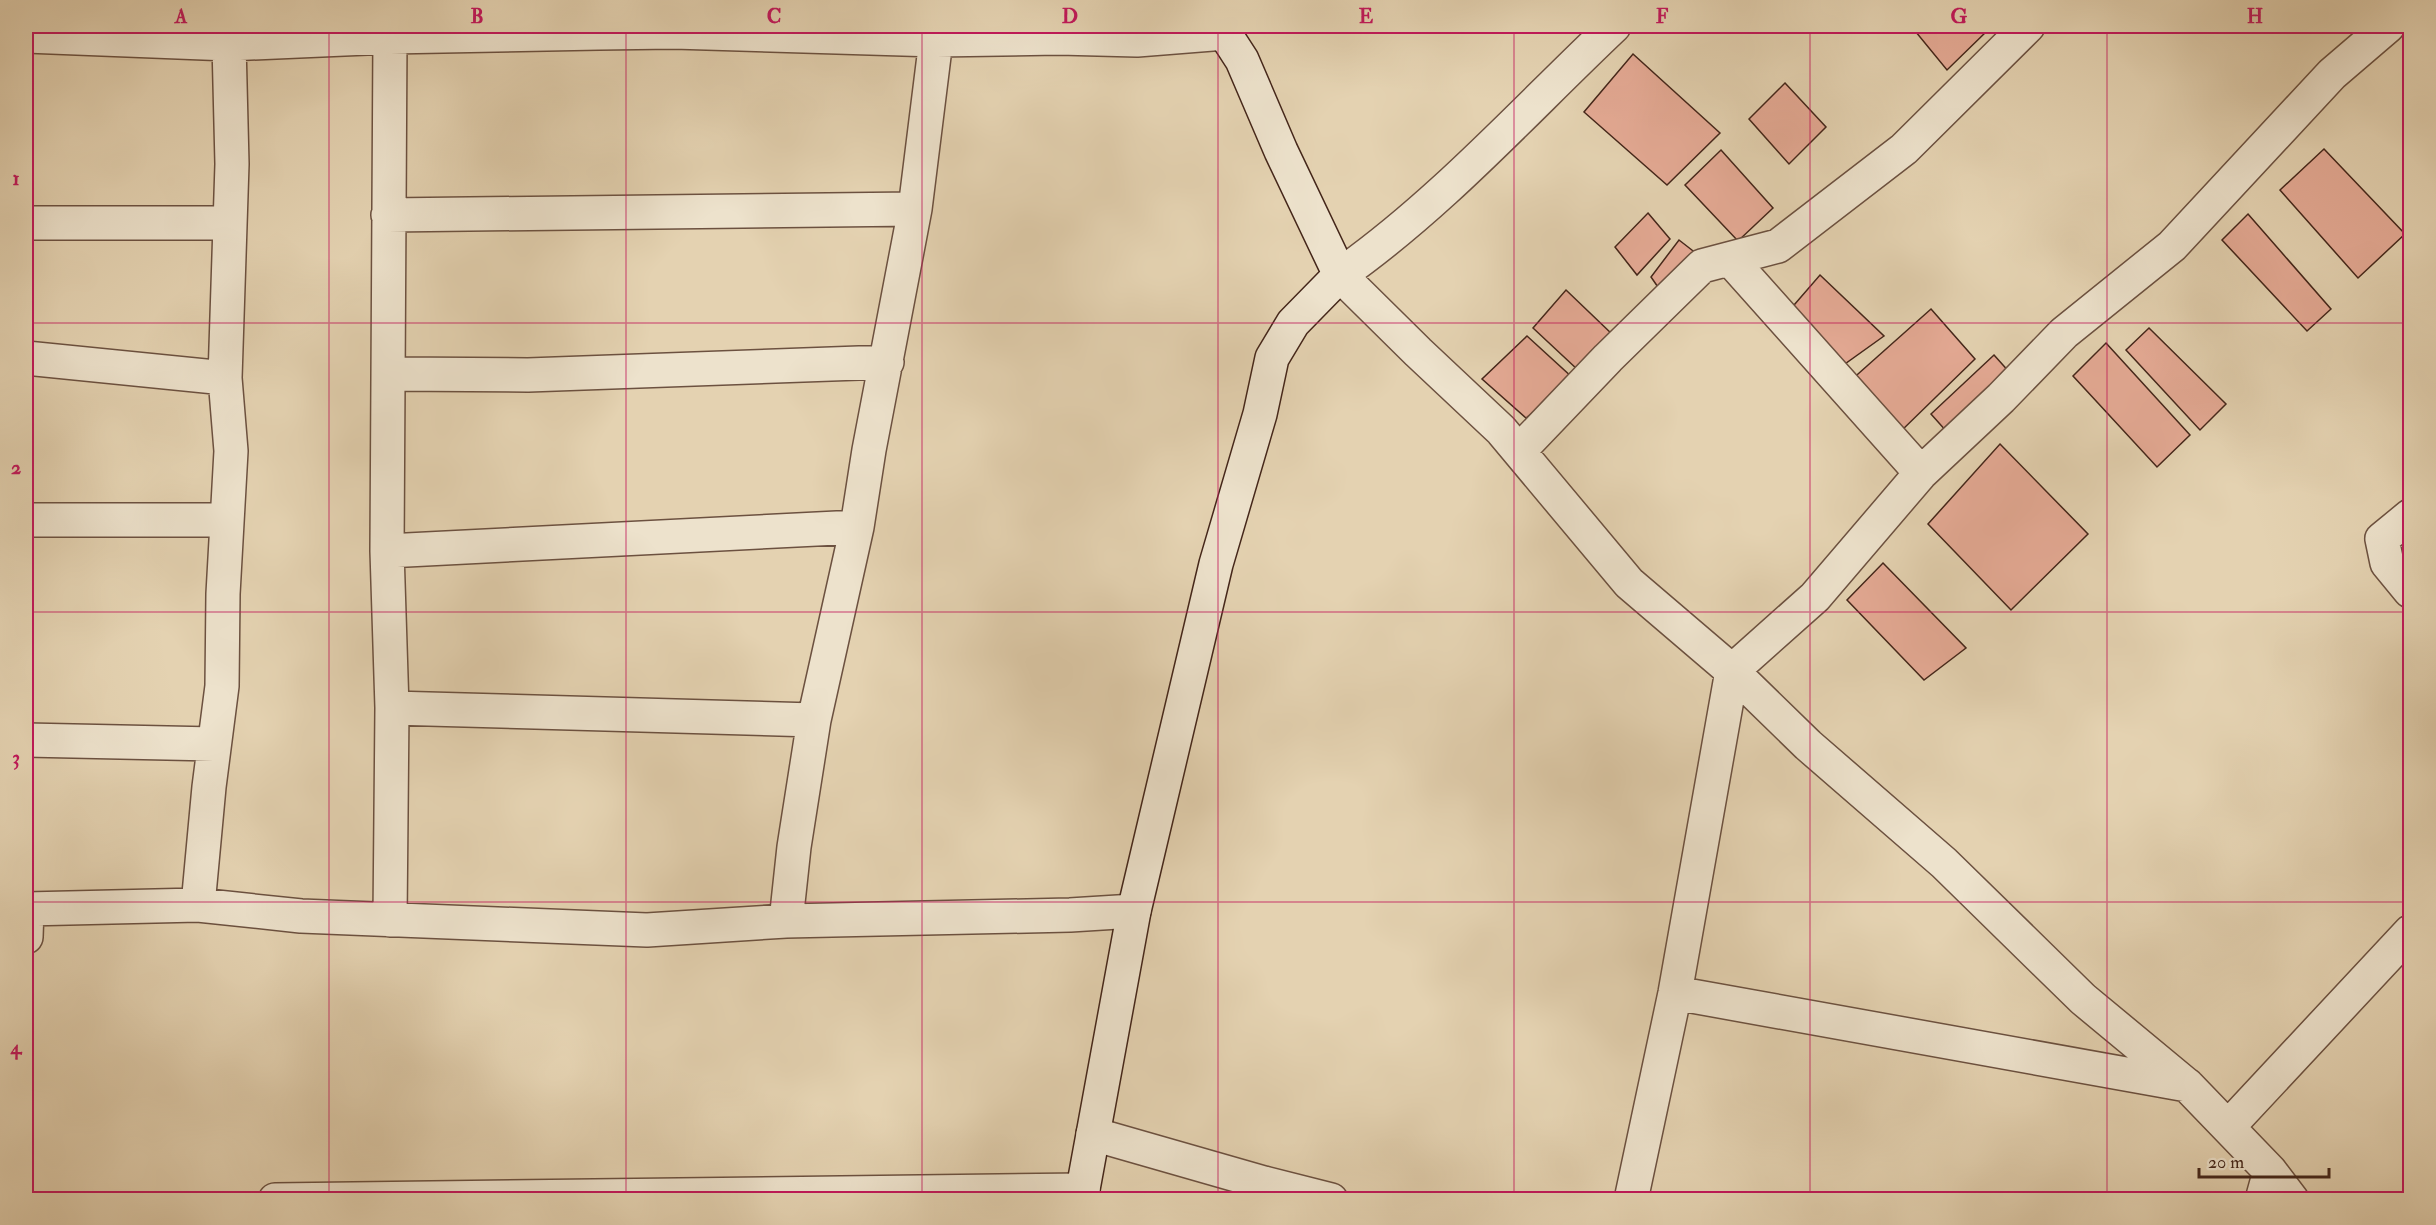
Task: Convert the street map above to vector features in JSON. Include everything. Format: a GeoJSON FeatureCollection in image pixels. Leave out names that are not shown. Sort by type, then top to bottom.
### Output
{"type":"FeatureCollection","features":[{"type":"Feature","properties":{"kind":"street"},"geometry":{"type":"LineString","coordinates":[[1519,451],[1702,266],[1778,246],[1904,149],[2028,26]]}},
{"type":"Feature","properties":{"kind":"street"},"geometry":{"type":"LineString","coordinates":[[1631,1200],[1675,993],[1732,671],[1815,597],[1921,473],[2001,398],[2064,333],[2172,246],[2332,74],[2388,26]]}},
{"type":"Feature","properties":{"kind":"street"},"geometry":{"type":"LineString","coordinates":[[275,1200],[1082,1195],[1134,911],[1216,564],[1260,414],[1272,358],[1293,323],[1340,275],[1384,244],[1488,147],[1608,27]]}},
{"type":"Feature","properties":{"kind":"street"},"geometry":{"type":"LineString","coordinates":[[26,36],[229,44],[674,29],[936,40],[1059,38],[1137,40],[1223,29],[1242,60],[1281,151],[1340,275],[1502,430],[1629,583],[1732,671],[1808,745],[1944,863],[2083,999],[2188,1086],[2228,1127],[2266,1185],[2292,1200]]}},
{"type":"Feature","properties":{"kind":"street"},"geometry":{"type":"LineString","coordinates":[[390,37],[387,551],[392,708],[390,920]]}},
{"type":"Feature","properties":{"kind":"street"},"geometry":{"type":"LineString","coordinates":[[786,921],[794,847],[814,720],[857,527],[915,209],[936,40]]}},
{"type":"Feature","properties":{"kind":"street"},"geometry":{"type":"LineString","coordinates":[[198,905],[222,686],[226,520],[231,451],[225,378],[232,164],[229,44]]}},
{"type":"Feature","properties":{"kind":"street"},"geometry":{"type":"LineString","coordinates":[[388,215],[915,209]]}},
{"type":"Feature","properties":{"kind":"street"},"geometry":{"type":"LineString","coordinates":[[26,224],[229,223]]}},
{"type":"Feature","properties":{"kind":"street"},"geometry":{"type":"LineString","coordinates":[[1730,259],[1921,473]]}},
{"type":"Feature","properties":{"kind":"street"},"geometry":{"type":"LineString","coordinates":[[26,358],[225,378]]}},
{"type":"Feature","properties":{"kind":"street"},"geometry":{"type":"LineString","coordinates":[[389,374],[528,375],[887,362]]}},
{"type":"Feature","properties":{"kind":"street"},"geometry":{"type":"LineString","coordinates":[[2410,516],[2382,539],[2387,563],[2410,591]]}},
{"type":"Feature","properties":{"kind":"street"},"geometry":{"type":"LineString","coordinates":[[26,520],[226,520]]}},
{"type":"Feature","properties":{"kind":"street"},"geometry":{"type":"LineString","coordinates":[[387,551],[857,527]]}},
{"type":"Feature","properties":{"kind":"street"},"geometry":{"type":"LineString","coordinates":[[392,708],[814,720]]}},
{"type":"Feature","properties":{"kind":"street"},"geometry":{"type":"LineString","coordinates":[[26,740],[214,744]]}},
{"type":"Feature","properties":{"kind":"street"},"geometry":{"type":"LineString","coordinates":[[26,918],[198,905],[301,916],[647,930],[786,921],[1070,915],[1134,911]]}},
{"type":"Feature","properties":{"kind":"street"},"geometry":{"type":"LineString","coordinates":[[2228,1127],[2410,932]]}},
{"type":"Feature","properties":{"kind":"street"},"geometry":{"type":"LineString","coordinates":[[1675,993],[2188,1086]]}},
{"type":"Feature","properties":{"kind":"street"},"geometry":{"type":"LineString","coordinates":[[1093,1134],[1331,1200]]}},
{"type":"Feature","properties":{"kind":"building"},"geometry":{"type":"Polygon","coordinates":[[[1911,26],[1984,26],[1988,30],[1947,70],[1911,26]]]}},
{"type":"Feature","properties":{"kind":"building"},"geometry":{"type":"Polygon","coordinates":[[[1633,54],[1720,133],[1667,185],[1584,112],[1633,54]]]}},
{"type":"Feature","properties":{"kind":"building"},"geometry":{"type":"Polygon","coordinates":[[[1785,83],[1826,127],[1789,164],[1749,119],[1785,83]]]}},
{"type":"Feature","properties":{"kind":"building"},"geometry":{"type":"Polygon","coordinates":[[[2324,149],[2405,234],[2358,278],[2280,190],[2324,149]]]}},
{"type":"Feature","properties":{"kind":"building"},"geometry":{"type":"Polygon","coordinates":[[[1721,150],[1773,208],[1738,241],[1685,185],[1721,150]]]}},
{"type":"Feature","properties":{"kind":"building"},"geometry":{"type":"Polygon","coordinates":[[[1648,213],[1670,239],[1637,275],[1615,247],[1648,213]]]}},
{"type":"Feature","properties":{"kind":"building"},"geometry":{"type":"Polygon","coordinates":[[[2248,214],[2331,309],[2307,331],[2222,240],[2248,214]]]}},
{"type":"Feature","properties":{"kind":"building"},"geometry":{"type":"Polygon","coordinates":[[[1679,240],[1697,254],[1660,290],[1651,277],[1679,240]]]}},
{"type":"Feature","properties":{"kind":"building"},"geometry":{"type":"Polygon","coordinates":[[[1820,275],[1884,336],[1842,366],[1788,312],[1820,275]]]}},
{"type":"Feature","properties":{"kind":"building"},"geometry":{"type":"Polygon","coordinates":[[[1566,290],[1614,336],[1578,370],[1533,328],[1566,290]]]}},
{"type":"Feature","properties":{"kind":"building"},"geometry":{"type":"Polygon","coordinates":[[[1931,309],[1975,359],[1898,434],[1849,382],[1931,309]]]}},
{"type":"Feature","properties":{"kind":"building"},"geometry":{"type":"Polygon","coordinates":[[[2149,328],[2226,404],[2200,430],[2126,350],[2149,328]]]}},
{"type":"Feature","properties":{"kind":"building"},"geometry":{"type":"Polygon","coordinates":[[[1527,336],[1574,379],[1526,418],[1482,379],[1527,336]]]}},
{"type":"Feature","properties":{"kind":"building"},"geometry":{"type":"Polygon","coordinates":[[[2106,343],[2190,435],[2157,467],[2073,376],[2106,343]]]}},
{"type":"Feature","properties":{"kind":"building"},"geometry":{"type":"Polygon","coordinates":[[[1994,355],[2011,374],[1947,432],[1931,414],[1994,355]]]}},
{"type":"Feature","properties":{"kind":"building"},"geometry":{"type":"Polygon","coordinates":[[[2000,444],[2088,534],[2011,610],[1928,524],[2000,444]]]}},
{"type":"Feature","properties":{"kind":"building"},"geometry":{"type":"Polygon","coordinates":[[[1883,563],[1966,648],[1924,680],[1847,600],[1883,563]]]}}]}
